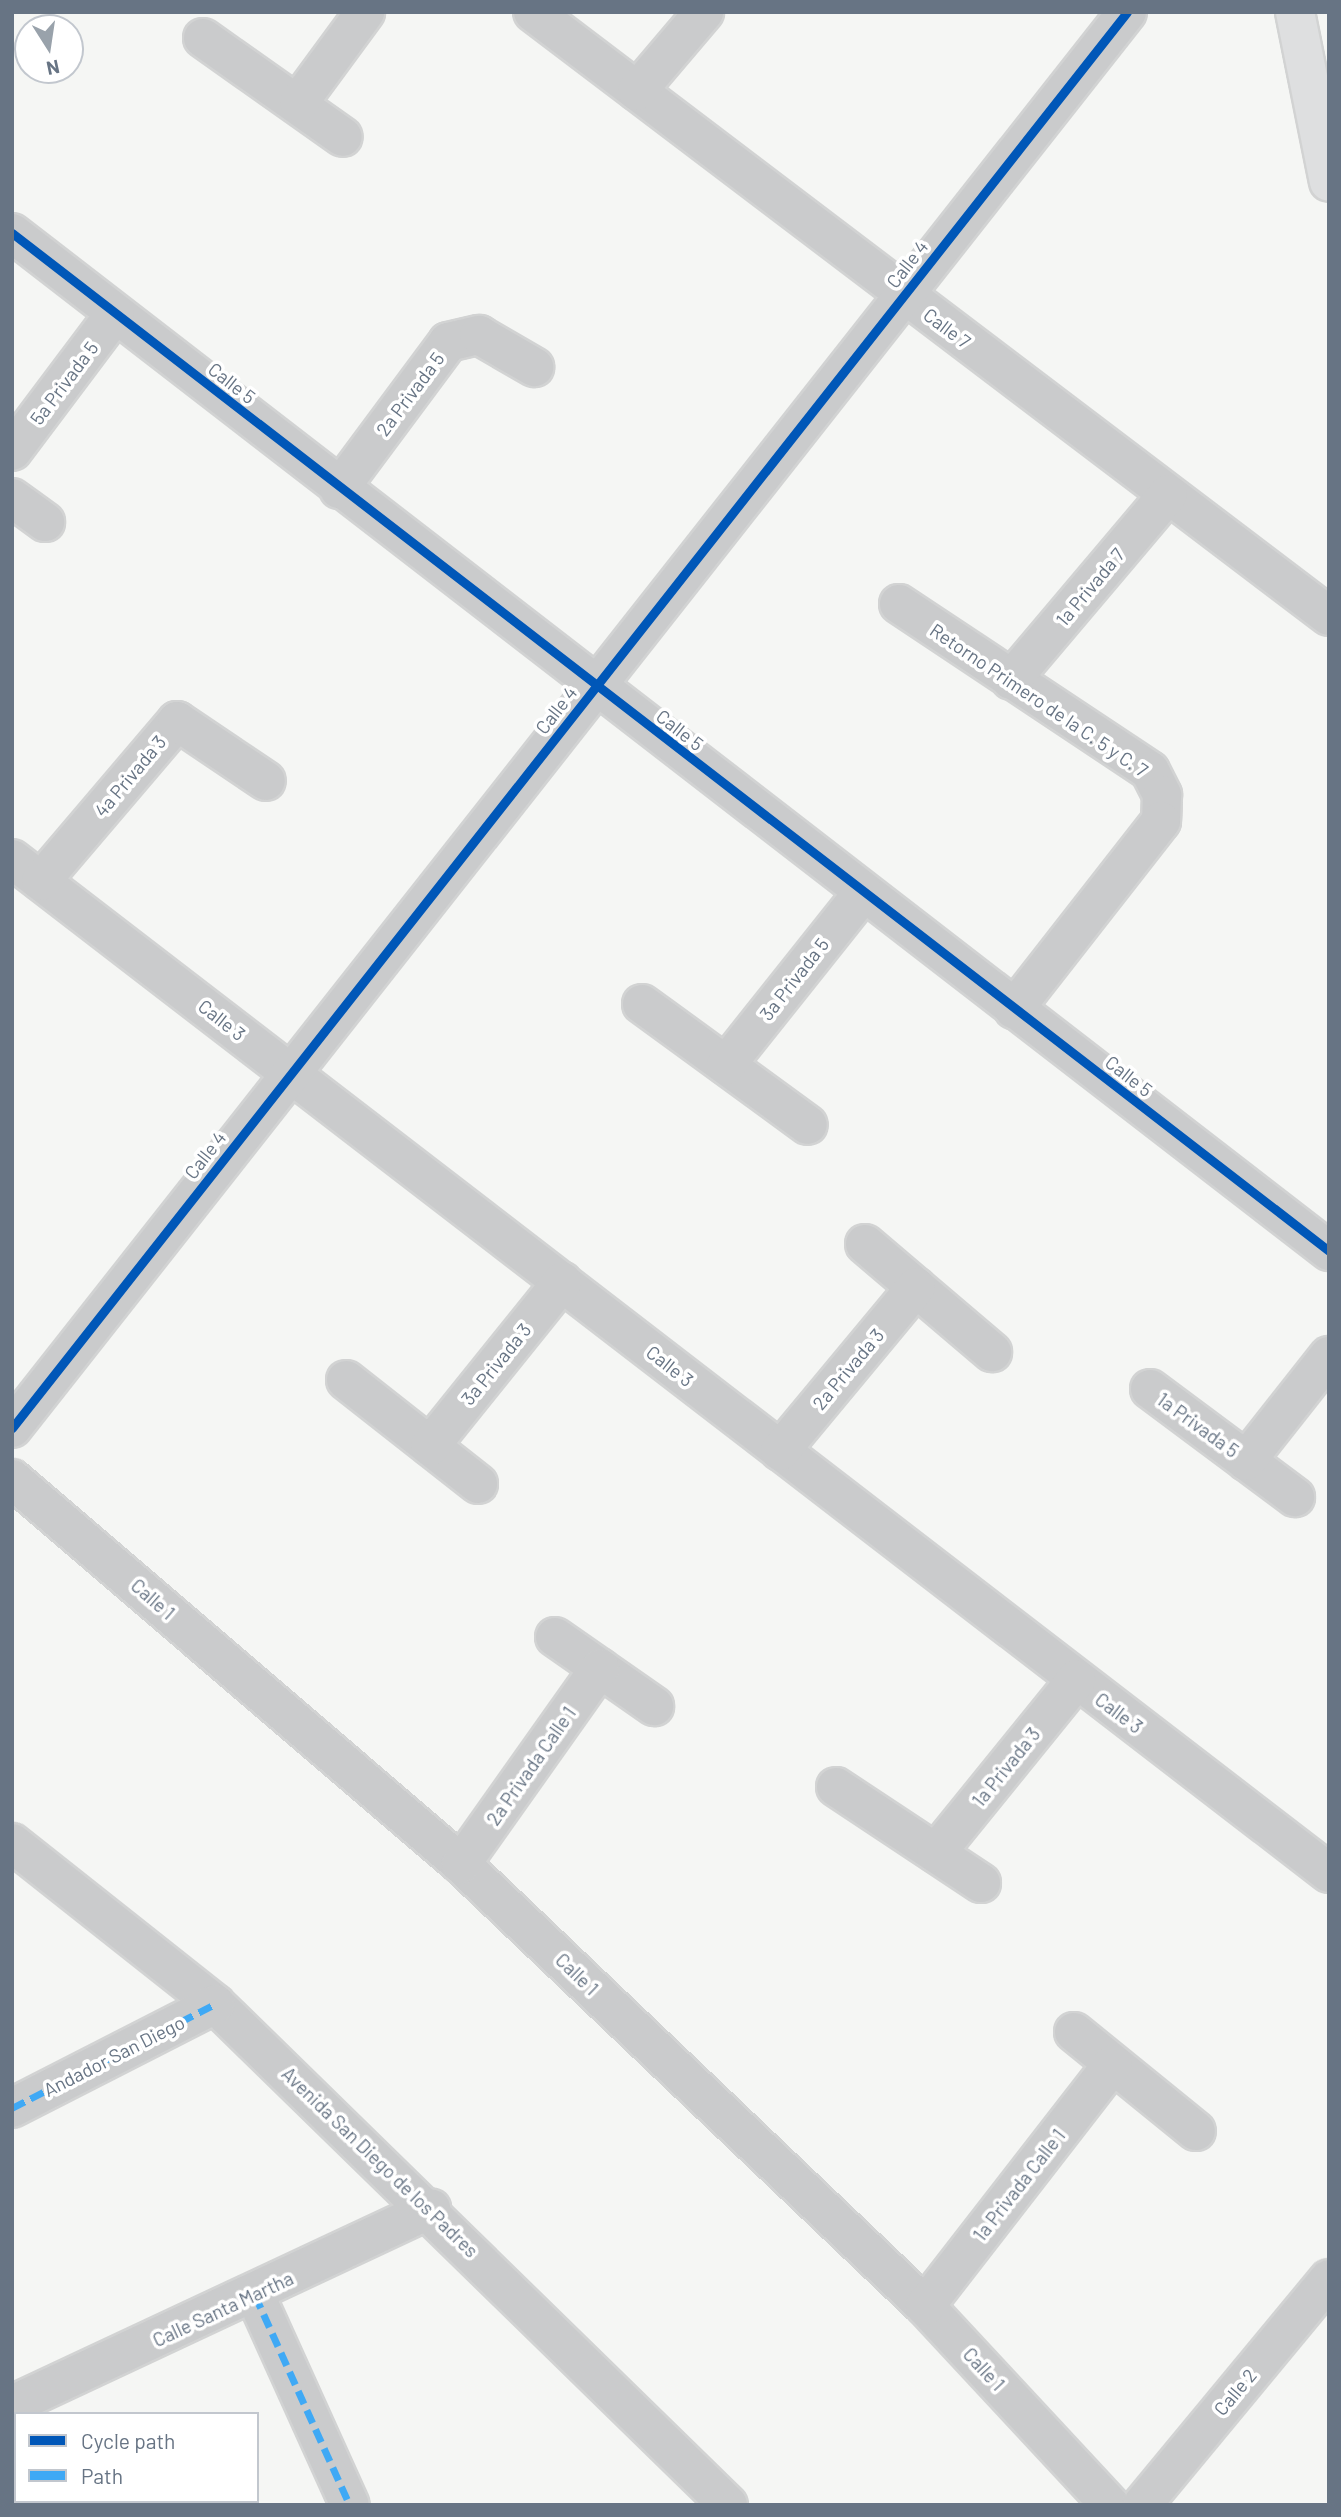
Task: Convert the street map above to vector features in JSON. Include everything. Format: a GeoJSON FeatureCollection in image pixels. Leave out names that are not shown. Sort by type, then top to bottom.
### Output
{"type":"FeatureCollection","features":[{"type":"Feature","properties":{"kind":"main road"},"geometry":{"type":"LineString","coordinates":[[1296,12],[1329,182]]}},
{"type":"Feature","properties":{"kind":"street"},"geometry":{"type":"LineString","coordinates":[[299,102],[365,12]]}},
{"type":"Feature","properties":{"kind":"street","name":"Calle 7"},"geometry":{"type":"LineString","coordinates":[[533,12],[1329,616]]}},
{"type":"Feature","properties":{"kind":"street"},"geometry":{"type":"LineString","coordinates":[[637,91],[704,12]]}},
{"type":"Feature","properties":{"kind":"street","name":"Calle 4"},"geometry":{"type":"LineString","coordinates":[[12,1428],[1127,12]]}},
{"type":"Feature","properties":{"kind":"street"},"geometry":{"type":"LineString","coordinates":[[203,38],[299,102],[343,137]]}},
{"type":"Feature","properties":{"kind":"street","name":"Calle 5"},"geometry":{"type":"LineString","coordinates":[[12,233],[596,688],[1329,1251]]}},
{"type":"Feature","properties":{"kind":"street","name":"5a Privada 5"},"geometry":{"type":"LineString","coordinates":[[12,451],[115,314]]}},
{"type":"Feature","properties":{"kind":"street","name":"2a Privada 5"},"geometry":{"type":"LineString","coordinates":[[340,489],[449,342],[479,335],[534,367]]}},
{"type":"Feature","properties":{"kind":"street","name":"1a Privada 7"},"geometry":{"type":"LineString","coordinates":[[1011,680],[1168,494]]}},
{"type":"Feature","properties":{"kind":"street"},"geometry":{"type":"LineString","coordinates":[[12,498],[45,522]]}},
{"type":"Feature","properties":{"kind":"street","name":"Retorno Primero de la C. 5 y C. 7"},"geometry":{"type":"LineString","coordinates":[[899,604],[1150,771],[1162,795],[1161,821],[1014,1009]]}},
{"type":"Feature","properties":{"kind":"street","name":"4a Privada 3"},"geometry":{"type":"LineString","coordinates":[[27,870],[177,721],[266,781]]}},
{"type":"Feature","properties":{"kind":"street","name":"Calle 3"},"geometry":{"type":"LineString","coordinates":[[27,870],[1329,1873]]}},
{"type":"Feature","properties":{"kind":"street","name":"3a Privada 5"},"geometry":{"type":"LineString","coordinates":[[726,1065],[863,892]]}},
{"type":"Feature","properties":{"kind":"street"},"geometry":{"type":"LineString","coordinates":[[642,1004],[808,1125]]}},
{"type":"Feature","properties":{"kind":"street"},"geometry":{"type":"LineString","coordinates":[[865,1244],[992,1352]]}},
{"type":"Feature","properties":{"kind":"street","name":"3a Privada 3"},"geometry":{"type":"LineString","coordinates":[[430,1446],[562,1282]]}},
{"type":"Feature","properties":{"kind":"street","name":"2a Privada 3"},"geometry":{"type":"LineString","coordinates":[[780,1451],[916,1287]]}},
{"type":"Feature","properties":{"kind":"street","name":"1a Privada 5"},"geometry":{"type":"LineString","coordinates":[[1246,1461],[1329,1356]]}},
{"type":"Feature","properties":{"kind":"street"},"geometry":{"type":"LineString","coordinates":[[346,1380],[478,1483]]}},
{"type":"Feature","properties":{"kind":"street","name":"1a Privada 5"},"geometry":{"type":"LineString","coordinates":[[1150,1390],[1295,1497]]}},
{"type":"Feature","properties":{"kind":"street","name":"Calle 1"},"geometry":{"type":"LineString","coordinates":[[12,1479],[461,1864],[925,2306],[1110,2505]]}},
{"type":"Feature","properties":{"kind":"street"},"geometry":{"type":"LineString","coordinates":[[555,1637],[654,1706]]}},
{"type":"Feature","properties":{"kind":"street","name":"2a Privada Calle 1"},"geometry":{"type":"LineString","coordinates":[[461,1864],[600,1668]]}},
{"type":"Feature","properties":{"kind":"street","name":"1a Privada 3"},"geometry":{"type":"LineString","coordinates":[[936,1853],[1076,1680]]}},
{"type":"Feature","properties":{"kind":"street"},"geometry":{"type":"LineString","coordinates":[[836,1787],[981,1883]]}},
{"type":"Feature","properties":{"kind":"street","name":"Avenida San Diego de los Padres"},"geometry":{"type":"LineString","coordinates":[[12,1843],[215,2004],[431,2209],[728,2505]]}},
{"type":"Feature","properties":{"kind":"street","name":"Andador San Diego"},"geometry":{"type":"LineString","coordinates":[[12,2108],[215,2004]]}},
{"type":"Feature","properties":{"kind":"street"},"geometry":{"type":"LineString","coordinates":[[1074,2032],[1196,2131]]}},
{"type":"Feature","properties":{"kind":"street","name":"1a Privada Calle 1"},"geometry":{"type":"LineString","coordinates":[[925,2306],[1113,2064]]}},
{"type":"Feature","properties":{"kind":"street","name":"Calle Santa Martha"},"geometry":{"type":"LineString","coordinates":[[12,2404],[256,2295],[431,2209]]}},
{"type":"Feature","properties":{"kind":"street","name":"Calle 2"},"geometry":{"type":"LineString","coordinates":[[1142,2505],[1329,2279]]}},
{"type":"Feature","properties":{"kind":"street"},"geometry":{"type":"LineString","coordinates":[[256,2295],[350,2505]]}},
{"type":"Feature","properties":{"kind":"marked path"},"geometry":{"type":"LineString","coordinates":[[12,2108],[215,2004]]}},
{"type":"Feature","properties":{"kind":"marked path"},"geometry":{"type":"LineString","coordinates":[[255,2295],[350,2505]]}},
{"type":"Feature","properties":{"kind":"marked path"},"geometry":{"type":"LineString","coordinates":[[12,2429],[14,2432]]}},
{"type":"Feature","properties":{"kind":"cycle path"},"geometry":{"type":"LineString","coordinates":[[12,1428],[1127,12]]}},
{"type":"Feature","properties":{"kind":"cycle path"},"geometry":{"type":"LineString","coordinates":[[12,233],[1329,1251]]}}]}
